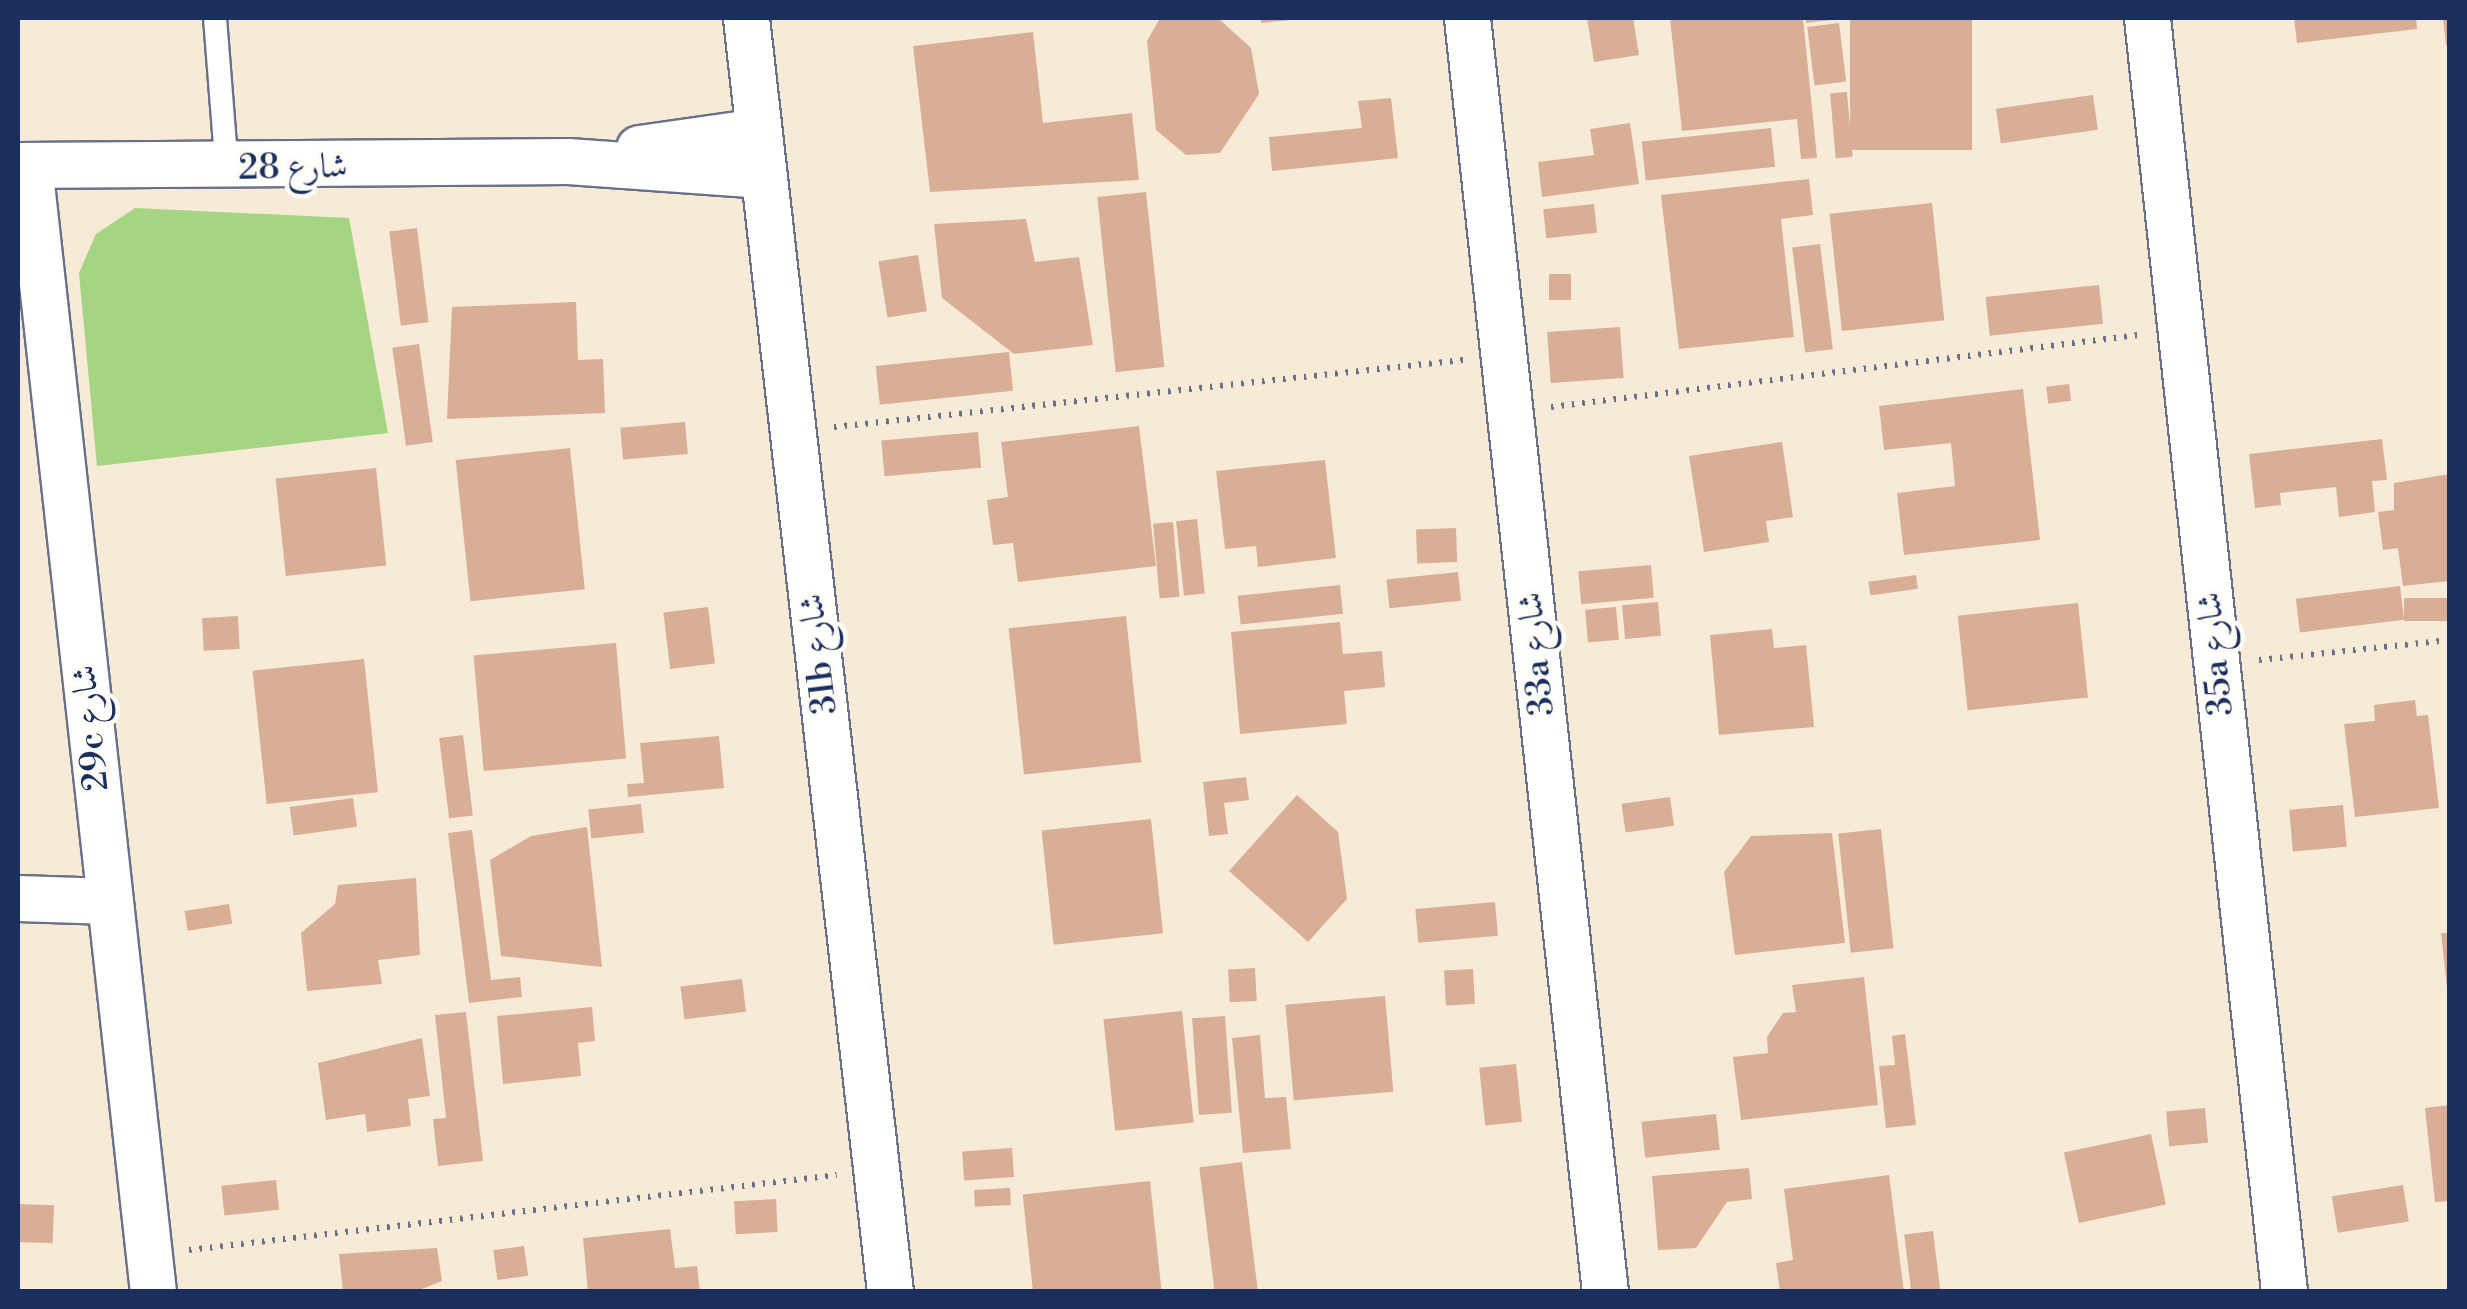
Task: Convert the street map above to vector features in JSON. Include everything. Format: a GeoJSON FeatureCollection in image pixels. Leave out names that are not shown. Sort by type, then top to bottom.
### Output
{"type":"FeatureCollection","features":[{"type":"Feature","properties":{"kind":"street","name":"31b شارع"},"geometry":{"type":"LineString","coordinates":[[746,18],[890,1292]]}},
{"type":"Feature","properties":{"kind":"street","name":"33a شارع"},"geometry":{"type":"LineString","coordinates":[[1468,18],[1605,1292]]}},
{"type":"Feature","properties":{"kind":"street","name":"35a شارع"},"geometry":{"type":"LineString","coordinates":[[2147,18],[2284,1292]]}},
{"type":"Feature","properties":{"kind":"street","name":"شارع 28"},"geometry":{"type":"LineString","coordinates":[[568,161],[758,131]]}},
{"type":"Feature","properties":{"kind":"street","name":"شارع 28"},"geometry":{"type":"LineString","coordinates":[[23,165],[227,170],[568,161],[764,175]]}},
{"type":"Feature","properties":{"kind":"street","name":"29c شارع"},"geometry":{"type":"LineString","coordinates":[[23,165],[151,1273]]}},
{"type":"Feature","properties":{"kind":"street"},"geometry":{"type":"LineString","coordinates":[[18,898],[110,901]]}},
{"type":"Feature","properties":{"kind":"lane"},"geometry":{"type":"LineString","coordinates":[[216,18],[227,170]]}},
{"type":"Feature","properties":{"kind":"path"},"geometry":{"type":"LineString","coordinates":[[1510,412],[2181,330]]}},
{"type":"Feature","properties":{"kind":"path"},"geometry":{"type":"LineString","coordinates":[[793,431],[1504,355]]}},
{"type":"Feature","properties":{"kind":"path"},"geometry":{"type":"LineString","coordinates":[[2218,664],[2450,640]]}},
{"type":"Feature","properties":{"kind":"path"},"geometry":{"type":"LineString","coordinates":[[151,1273],[878,1170]]}},
{"type":"Feature","properties":{"kind":"green space"},"geometry":{"type":"Polygon","coordinates":[[[135,208],[349,218],[388,433],[97,466],[79,273],[96,234],[135,208]]]}},
{"type":"Feature","properties":{"kind":"building"},"geometry":{"type":"Polygon","coordinates":[[[1160,18],[1218,18],[1251,48],[1259,94],[1220,153],[1186,155],[1156,130],[1147,41],[1160,18]]]}},
{"type":"Feature","properties":{"kind":"building"},"geometry":{"type":"Polygon","coordinates":[[[1261,18],[1291,18],[1291,20],[1261,23],[1261,18]]]}},
{"type":"Feature","properties":{"kind":"building"},"geometry":{"type":"Polygon","coordinates":[[[1587,18],[1633,18],[1639,55],[1594,62],[1587,18]]]}},
{"type":"Feature","properties":{"kind":"building"},"geometry":{"type":"Polygon","coordinates":[[[1670,18],[1803,18],[1817,158],[1801,159],[1797,119],[1682,131],[1670,18]]]}},
{"type":"Feature","properties":{"kind":"building"},"geometry":{"type":"Polygon","coordinates":[[[1806,18],[1831,18],[1832,20],[1806,23],[1806,18]]]}},
{"type":"Feature","properties":{"kind":"building"},"geometry":{"type":"Polygon","coordinates":[[[1850,18],[1972,18],[1972,150],[1850,150],[1850,18]]]}},
{"type":"Feature","properties":{"kind":"building"},"geometry":{"type":"Polygon","coordinates":[[[2294,18],[2416,18],[2417,29],[2297,43],[2294,18]]]}},
{"type":"Feature","properties":{"kind":"building"},"geometry":{"type":"Polygon","coordinates":[[[2443,18],[2450,18],[2450,45],[2446,45],[2443,18]]]}},
{"type":"Feature","properties":{"kind":"building"},"geometry":{"type":"Polygon","coordinates":[[[1839,23],[1846,82],[1814,85],[1807,27],[1839,23]]]}},
{"type":"Feature","properties":{"kind":"building"},"geometry":{"type":"Polygon","coordinates":[[[1033,32],[1043,123],[1132,113],[1139,180],[930,192],[913,46],[1033,32]]]}},
{"type":"Feature","properties":{"kind":"building"},"geometry":{"type":"Polygon","coordinates":[[[1847,92],[1853,157],[1836,158],[1830,93],[1847,92]]]}},
{"type":"Feature","properties":{"kind":"building"},"geometry":{"type":"Polygon","coordinates":[[[2093,95],[2098,130],[2001,143],[1996,109],[2093,95]]]}},
{"type":"Feature","properties":{"kind":"building"},"geometry":{"type":"Polygon","coordinates":[[[1391,98],[1398,158],[1272,171],[1269,137],[1362,128],[1358,101],[1391,98]]]}},
{"type":"Feature","properties":{"kind":"building"},"geometry":{"type":"Polygon","coordinates":[[[1630,123],[1639,184],[1542,197],[1538,162],[1594,155],[1590,129],[1630,123]]]}},
{"type":"Feature","properties":{"kind":"building"},"geometry":{"type":"Polygon","coordinates":[[[1771,128],[1775,167],[1646,180],[1642,142],[1771,128]]]}},
{"type":"Feature","properties":{"kind":"building"},"geometry":{"type":"Polygon","coordinates":[[[1809,179],[1813,215],[1781,219],[1794,337],[1679,349],[1661,195],[1809,179]]]}},
{"type":"Feature","properties":{"kind":"building"},"geometry":{"type":"Polygon","coordinates":[[[1146,192],[1164,367],[1116,372],[1097,197],[1146,192]]]}},
{"type":"Feature","properties":{"kind":"building"},"geometry":{"type":"Polygon","coordinates":[[[1932,203],[1944,320],[1842,331],[1830,214],[1932,203]]]}},
{"type":"Feature","properties":{"kind":"building"},"geometry":{"type":"Polygon","coordinates":[[[1594,204],[1597,233],[1546,238],[1543,209],[1594,204]]]}},
{"type":"Feature","properties":{"kind":"building"},"geometry":{"type":"Polygon","coordinates":[[[1026,219],[1035,262],[1079,257],[1093,345],[1014,354],[942,298],[934,224],[1026,219]]]}},
{"type":"Feature","properties":{"kind":"building"},"geometry":{"type":"Polygon","coordinates":[[[417,228],[429,322],[401,326],[389,231],[417,228]]]}},
{"type":"Feature","properties":{"kind":"building"},"geometry":{"type":"Polygon","coordinates":[[[1820,244],[1833,349],[1805,353],[1792,247],[1820,244]]]}},
{"type":"Feature","properties":{"kind":"building"},"geometry":{"type":"Polygon","coordinates":[[[918,255],[927,311],[887,318],[878,261],[918,255]]]}},
{"type":"Feature","properties":{"kind":"building"},"geometry":{"type":"Polygon","coordinates":[[[1549,274],[1571,274],[1571,300],[1549,300],[1549,274]]]}},
{"type":"Feature","properties":{"kind":"building"},"geometry":{"type":"Polygon","coordinates":[[[2099,285],[2103,324],[1990,336],[1986,297],[2099,285]]]}},
{"type":"Feature","properties":{"kind":"building"},"geometry":{"type":"Polygon","coordinates":[[[576,302],[578,360],[603,359],[605,413],[447,419],[452,307],[576,302]]]}},
{"type":"Feature","properties":{"kind":"building"},"geometry":{"type":"Polygon","coordinates":[[[1620,327],[1624,378],[1551,383],[1547,332],[1620,327]]]}},
{"type":"Feature","properties":{"kind":"building"},"geometry":{"type":"Polygon","coordinates":[[[419,344],[433,442],[406,446],[392,348],[419,344]]]}},
{"type":"Feature","properties":{"kind":"building"},"geometry":{"type":"Polygon","coordinates":[[[1009,352],[1013,391],[880,405],[876,366],[1009,352]]]}},
{"type":"Feature","properties":{"kind":"building"},"geometry":{"type":"Polygon","coordinates":[[[2069,384],[2071,401],[2048,404],[2046,387],[2069,384]]]}},
{"type":"Feature","properties":{"kind":"building"},"geometry":{"type":"Polygon","coordinates":[[[2023,389],[2040,540],[1904,555],[1897,493],[1955,486],[1951,443],[1884,450],[1879,406],[2023,389]]]}},
{"type":"Feature","properties":{"kind":"building"},"geometry":{"type":"Polygon","coordinates":[[[685,422],[688,454],[623,460],[620,428],[685,422]]]}},
{"type":"Feature","properties":{"kind":"building"},"geometry":{"type":"Polygon","coordinates":[[[1139,426],[1156,566],[1018,582],[1013,543],[993,545],[987,500],[1008,497],[1001,442],[1139,426]]]}},
{"type":"Feature","properties":{"kind":"building"},"geometry":{"type":"Polygon","coordinates":[[[978,432],[981,468],[885,476],[881,440],[978,432]]]}},
{"type":"Feature","properties":{"kind":"building"},"geometry":{"type":"Polygon","coordinates":[[[2382,439],[2387,480],[2372,481],[2375,512],[2339,517],[2336,487],[2280,493],[2281,505],[2255,508],[2249,454],[2382,439]]]}},
{"type":"Feature","properties":{"kind":"building"},"geometry":{"type":"Polygon","coordinates":[[[1782,442],[1793,517],[1766,521],[1769,542],[1704,552],[1689,456],[1782,442]]]}},
{"type":"Feature","properties":{"kind":"building"},"geometry":{"type":"Polygon","coordinates":[[[570,448],[585,589],[470,601],[456,460],[570,448]]]}},
{"type":"Feature","properties":{"kind":"building"},"geometry":{"type":"Polygon","coordinates":[[[1325,460],[1336,558],[1258,567],[1256,546],[1225,549],[1216,471],[1325,460]]]}},
{"type":"Feature","properties":{"kind":"building"},"geometry":{"type":"Polygon","coordinates":[[[376,468],[386,565],[286,576],[276,479],[376,468]]]}},
{"type":"Feature","properties":{"kind":"building"},"geometry":{"type":"Polygon","coordinates":[[[2450,474],[2450,581],[2403,586],[2398,548],[2383,550],[2378,512],[2394,510],[2394,483],[2450,474]]]}},
{"type":"Feature","properties":{"kind":"building"},"geometry":{"type":"Polygon","coordinates":[[[1197,519],[1205,594],[1184,596],[1176,521],[1197,519]]]}},
{"type":"Feature","properties":{"kind":"building"},"geometry":{"type":"Polygon","coordinates":[[[1173,522],[1180,597],[1160,598],[1153,524],[1173,522]]]}},
{"type":"Feature","properties":{"kind":"building"},"geometry":{"type":"Polygon","coordinates":[[[1456,528],[1457,562],[1417,563],[1416,529],[1456,528]]]}},
{"type":"Feature","properties":{"kind":"building"},"geometry":{"type":"Polygon","coordinates":[[[1651,565],[1654,598],[1581,604],[1578,571],[1651,565]]]}},
{"type":"Feature","properties":{"kind":"building"},"geometry":{"type":"Polygon","coordinates":[[[1458,572],[1461,601],[1389,608],[1386,580],[1458,572]]]}},
{"type":"Feature","properties":{"kind":"building"},"geometry":{"type":"Polygon","coordinates":[[[1916,575],[1918,589],[1870,596],[1868,582],[1916,575]]]}},
{"type":"Feature","properties":{"kind":"building"},"geometry":{"type":"Polygon","coordinates":[[[1340,585],[1343,614],[1241,625],[1238,596],[1340,585]]]}},
{"type":"Feature","properties":{"kind":"building"},"geometry":{"type":"Polygon","coordinates":[[[2400,586],[2404,620],[2300,633],[2296,599],[2400,586]]]}},
{"type":"Feature","properties":{"kind":"building"},"geometry":{"type":"Polygon","coordinates":[[[2404,598],[2450,598],[2450,621],[2404,621],[2404,598]]]}},
{"type":"Feature","properties":{"kind":"building"},"geometry":{"type":"Polygon","coordinates":[[[1658,602],[1661,636],[1625,639],[1622,605],[1658,602]]]}},
{"type":"Feature","properties":{"kind":"building"},"geometry":{"type":"Polygon","coordinates":[[[2078,603],[2088,697],[1968,710],[1958,616],[2078,603]]]}},
{"type":"Feature","properties":{"kind":"building"},"geometry":{"type":"Polygon","coordinates":[[[708,607],[715,664],[670,669],[663,612],[708,607]]]}},
{"type":"Feature","properties":{"kind":"building"},"geometry":{"type":"Polygon","coordinates":[[[1616,607],[1619,640],[1588,643],[1585,610],[1616,607]]]}},
{"type":"Feature","properties":{"kind":"building"},"geometry":{"type":"Polygon","coordinates":[[[238,616],[240,649],[204,651],[202,618],[238,616]]]}},
{"type":"Feature","properties":{"kind":"building"},"geometry":{"type":"Polygon","coordinates":[[[1126,616],[1141,762],[1024,775],[1009,628],[1126,616]]]}},
{"type":"Feature","properties":{"kind":"building"},"geometry":{"type":"Polygon","coordinates":[[[1340,622],[1343,654],[1382,651],[1385,687],[1344,691],[1347,724],[1240,734],[1231,632],[1340,622]]]}},
{"type":"Feature","properties":{"kind":"building"},"geometry":{"type":"Polygon","coordinates":[[[1772,629],[1774,648],[1806,645],[1814,727],[1719,735],[1710,635],[1772,629]]]}},
{"type":"Feature","properties":{"kind":"building"},"geometry":{"type":"Polygon","coordinates":[[[616,643],[626,759],[484,771],[474,655],[616,643]]]}},
{"type":"Feature","properties":{"kind":"building"},"geometry":{"type":"Polygon","coordinates":[[[364,659],[378,792],[267,804],[253,671],[364,659]]]}},
{"type":"Feature","properties":{"kind":"building"},"geometry":{"type":"Polygon","coordinates":[[[2415,700],[2417,716],[2428,715],[2439,808],[2355,817],[2344,724],[2375,721],[2374,705],[2415,700]]]}},
{"type":"Feature","properties":{"kind":"building"},"geometry":{"type":"Polygon","coordinates":[[[463,735],[473,815],[449,818],[439,738],[463,735]]]}},
{"type":"Feature","properties":{"kind":"building"},"geometry":{"type":"Polygon","coordinates":[[[719,736],[724,788],[628,797],[627,784],[644,783],[640,743],[719,736]]]}},
{"type":"Feature","properties":{"kind":"building"},"geometry":{"type":"Polygon","coordinates":[[[1246,777],[1249,800],[1224,803],[1228,834],[1209,836],[1203,782],[1246,777]]]}},
{"type":"Feature","properties":{"kind":"building"},"geometry":{"type":"Polygon","coordinates":[[[1297,795],[1338,832],[1347,899],[1308,942],[1229,871],[1297,795]]]}},
{"type":"Feature","properties":{"kind":"building"},"geometry":{"type":"Polygon","coordinates":[[[1670,797],[1674,826],[1626,833],[1621,804],[1670,797]]]}},
{"type":"Feature","properties":{"kind":"building"},"geometry":{"type":"Polygon","coordinates":[[[353,798],[357,827],[294,836],[290,807],[353,798]]]}},
{"type":"Feature","properties":{"kind":"building"},"geometry":{"type":"Polygon","coordinates":[[[641,804],[644,833],[591,838],[588,810],[641,804]]]}},
{"type":"Feature","properties":{"kind":"building"},"geometry":{"type":"Polygon","coordinates":[[[2343,805],[2347,847],[2293,852],[2289,810],[2343,805]]]}},
{"type":"Feature","properties":{"kind":"building"},"geometry":{"type":"Polygon","coordinates":[[[1151,819],[1163,933],[1054,945],[1042,830],[1151,819]]]}},
{"type":"Feature","properties":{"kind":"building"},"geometry":{"type":"Polygon","coordinates":[[[587,827],[602,967],[501,956],[490,860],[531,836],[587,827]]]}},
{"type":"Feature","properties":{"kind":"building"},"geometry":{"type":"Polygon","coordinates":[[[1881,829],[1894,948],[1851,953],[1838,833],[1881,829]]]}},
{"type":"Feature","properties":{"kind":"building"},"geometry":{"type":"Polygon","coordinates":[[[472,830],[491,980],[520,977],[522,997],[469,1003],[448,833],[472,830]]]}},
{"type":"Feature","properties":{"kind":"building"},"geometry":{"type":"Polygon","coordinates":[[[1832,833],[1845,943],[1735,955],[1724,872],[1751,836],[1832,833]]]}},
{"type":"Feature","properties":{"kind":"building"},"geometry":{"type":"Polygon","coordinates":[[[416,878],[420,955],[378,960],[382,984],[307,991],[301,933],[335,904],[338,885],[416,878]]]}},
{"type":"Feature","properties":{"kind":"building"},"geometry":{"type":"Polygon","coordinates":[[[1495,902],[1498,936],[1418,943],[1415,909],[1495,902]]]}},
{"type":"Feature","properties":{"kind":"building"},"geometry":{"type":"Polygon","coordinates":[[[229,904],[232,924],[188,931],[185,911],[229,904]]]}},
{"type":"Feature","properties":{"kind":"building"},"geometry":{"type":"Polygon","coordinates":[[[2441,933],[2450,933],[2447,988],[2441,933]]]}},
{"type":"Feature","properties":{"kind":"building"},"geometry":{"type":"Polygon","coordinates":[[[1255,968],[1257,1001],[1230,1002],[1228,969],[1255,968]]]}},
{"type":"Feature","properties":{"kind":"building"},"geometry":{"type":"Polygon","coordinates":[[[1473,969],[1475,1004],[1446,1005],[1444,971],[1473,969]]]}},
{"type":"Feature","properties":{"kind":"building"},"geometry":{"type":"Polygon","coordinates":[[[1864,977],[1878,1105],[1741,1120],[1733,1057],[1768,1053],[1767,1037],[1783,1013],[1796,1012],[1792,985],[1864,977]]]}},
{"type":"Feature","properties":{"kind":"building"},"geometry":{"type":"Polygon","coordinates":[[[742,979],[746,1012],[684,1019],[680,987],[742,979]]]}},
{"type":"Feature","properties":{"kind":"building"},"geometry":{"type":"Polygon","coordinates":[[[1385,996],[1393,1092],[1294,1100],[1285,1005],[1385,996]]]}},
{"type":"Feature","properties":{"kind":"building"},"geometry":{"type":"Polygon","coordinates":[[[592,1007],[595,1041],[578,1043],[581,1076],[503,1084],[497,1016],[592,1007]]]}},
{"type":"Feature","properties":{"kind":"building"},"geometry":{"type":"Polygon","coordinates":[[[1182,1011],[1194,1122],[1115,1131],[1103,1019],[1182,1011]]]}},
{"type":"Feature","properties":{"kind":"building"},"geometry":{"type":"Polygon","coordinates":[[[466,1012],[483,1161],[438,1166],[433,1119],[446,1118],[435,1015],[466,1012]]]}},
{"type":"Feature","properties":{"kind":"building"},"geometry":{"type":"Polygon","coordinates":[[[1225,1016],[1232,1113],[1199,1115],[1192,1018],[1225,1016]]]}},
{"type":"Feature","properties":{"kind":"building"},"geometry":{"type":"Polygon","coordinates":[[[1905,1034],[1916,1125],[1886,1128],[1879,1066],[1895,1065],[1892,1036],[1905,1034]]]}},
{"type":"Feature","properties":{"kind":"building"},"geometry":{"type":"Polygon","coordinates":[[[1260,1035],[1265,1098],[1286,1097],[1291,1149],[1243,1153],[1232,1038],[1260,1035]]]}},
{"type":"Feature","properties":{"kind":"building"},"geometry":{"type":"Polygon","coordinates":[[[422,1038],[430,1096],[408,1099],[411,1126],[367,1132],[365,1114],[326,1120],[318,1063],[422,1038]]]}},
{"type":"Feature","properties":{"kind":"building"},"geometry":{"type":"Polygon","coordinates":[[[1516,1064],[1522,1122],[1485,1126],[1479,1068],[1516,1064]]]}},
{"type":"Feature","properties":{"kind":"building"},"geometry":{"type":"Polygon","coordinates":[[[2450,1105],[2450,1201],[2435,1202],[2425,1108],[2450,1105]]]}},
{"type":"Feature","properties":{"kind":"building"},"geometry":{"type":"Polygon","coordinates":[[[2205,1108],[2208,1143],[2169,1146],[2166,1111],[2205,1108]]]}},
{"type":"Feature","properties":{"kind":"building"},"geometry":{"type":"Polygon","coordinates":[[[1716,1114],[1720,1150],[1645,1158],[1641,1122],[1716,1114]]]}},
{"type":"Feature","properties":{"kind":"building"},"geometry":{"type":"Polygon","coordinates":[[[2151,1134],[2166,1204],[2079,1223],[2064,1153],[2151,1134]]]}},
{"type":"Feature","properties":{"kind":"building"},"geometry":{"type":"Polygon","coordinates":[[[1012,1148],[1014,1177],[964,1180],[962,1151],[1012,1148]]]}},
{"type":"Feature","properties":{"kind":"building"},"geometry":{"type":"Polygon","coordinates":[[[1242,1162],[1258,1292],[1215,1292],[1199,1167],[1242,1162]]]}},
{"type":"Feature","properties":{"kind":"building"},"geometry":{"type":"Polygon","coordinates":[[[1749,1168],[1752,1199],[1727,1202],[1696,1248],[1658,1250],[1652,1176],[1749,1168]]]}},
{"type":"Feature","properties":{"kind":"building"},"geometry":{"type":"Polygon","coordinates":[[[1889,1175],[1904,1292],[1780,1292],[1776,1263],[1793,1260],[1784,1189],[1889,1175]]]}},
{"type":"Feature","properties":{"kind":"building"},"geometry":{"type":"Polygon","coordinates":[[[276,1180],[279,1210],[224,1216],[221,1186],[276,1180]]]}},
{"type":"Feature","properties":{"kind":"building"},"geometry":{"type":"Polygon","coordinates":[[[1150,1181],[1162,1292],[1033,1292],[1023,1194],[1150,1181]]]}},
{"type":"Feature","properties":{"kind":"building"},"geometry":{"type":"Polygon","coordinates":[[[2403,1185],[2409,1222],[2338,1233],[2332,1196],[2403,1185]]]}},
{"type":"Feature","properties":{"kind":"building"},"geometry":{"type":"Polygon","coordinates":[[[1010,1188],[1011,1205],[975,1207],[974,1190],[1010,1188]]]}},
{"type":"Feature","properties":{"kind":"building"},"geometry":{"type":"Polygon","coordinates":[[[776,1199],[778,1232],[736,1234],[734,1201],[776,1199]]]}},
{"type":"Feature","properties":{"kind":"building"},"geometry":{"type":"Polygon","coordinates":[[[18,1204],[54,1205],[53,1243],[18,1242],[18,1204]]]}},
{"type":"Feature","properties":{"kind":"building"},"geometry":{"type":"Polygon","coordinates":[[[670,1229],[675,1268],[697,1266],[700,1292],[588,1292],[583,1238],[670,1229]]]}},
{"type":"Feature","properties":{"kind":"building"},"geometry":{"type":"Polygon","coordinates":[[[1933,1231],[1940,1292],[1911,1292],[1904,1235],[1933,1231]]]}},
{"type":"Feature","properties":{"kind":"building"},"geometry":{"type":"Polygon","coordinates":[[[524,1246],[528,1276],[497,1280],[493,1250],[524,1246]]]}},
{"type":"Feature","properties":{"kind":"building"},"geometry":{"type":"Polygon","coordinates":[[[437,1248],[442,1281],[414,1292],[343,1292],[339,1254],[437,1248]]]}}]}
